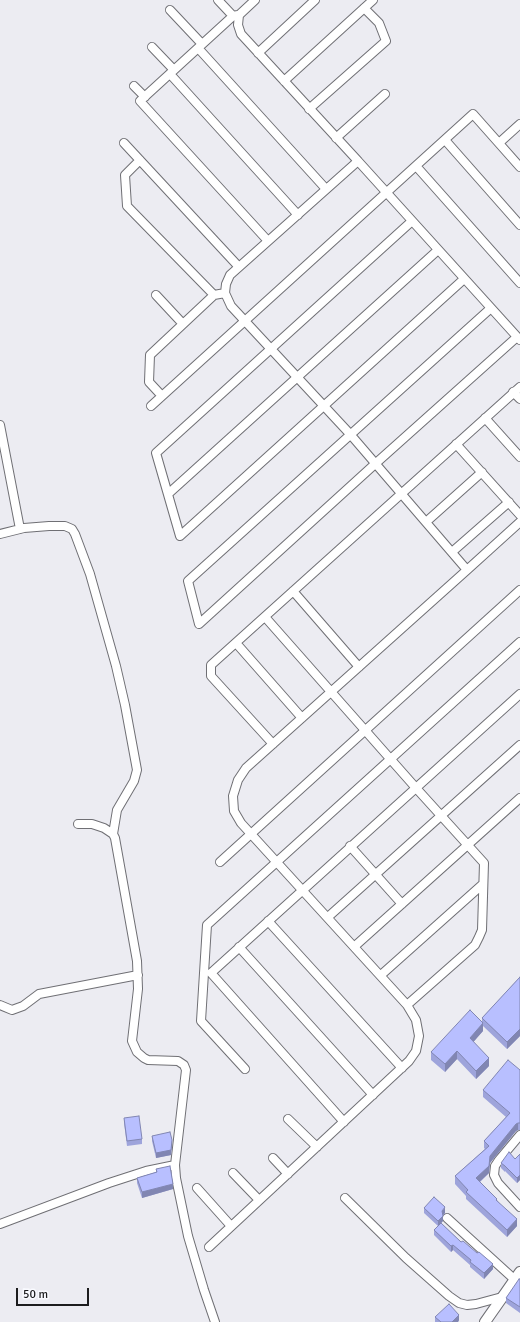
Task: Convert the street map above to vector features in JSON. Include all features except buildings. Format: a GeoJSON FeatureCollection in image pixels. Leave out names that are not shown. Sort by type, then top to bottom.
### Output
{"type":"FeatureCollection","features":[{"type":"Feature","properties":{"kind":"street"},"geometry":{"type":"LineString","coordinates":[[218,0],[236,16],[241,34],[358,161],[464,279],[491,308],[518,338],[375,464],[199,624],[188,581],[491,308]]}},
{"type":"Feature","properties":{"kind":"street"},"geometry":{"type":"LineString","coordinates":[[255,0],[200,46],[140,101],[268,241]]}},
{"type":"Feature","properties":{"kind":"street"},"geometry":{"type":"LineString","coordinates":[[258,53],[315,0]]}},
{"type":"Feature","properties":{"kind":"street"},"geometry":{"type":"LineString","coordinates":[[284,81],[373,0]]}},
{"type":"Feature","properties":{"kind":"street"},"geometry":{"type":"LineString","coordinates":[[309,109],[386,41],[379,23],[364,8]]}},
{"type":"Feature","properties":{"kind":"street"},"geometry":{"type":"LineString","coordinates":[[170,10],[326,189]]}},
{"type":"Feature","properties":{"kind":"street"},"geometry":{"type":"LineString","coordinates":[[152,47],[172,72],[298,215]]}},
{"type":"Feature","properties":{"kind":"street"},"geometry":{"type":"LineString","coordinates":[[134,86],[145,97]]}},
{"type":"Feature","properties":{"kind":"street"},"geometry":{"type":"LineString","coordinates":[[336,138],[384,94]]}},
{"type":"Feature","properties":{"kind":"street"},"geometry":{"type":"LineString","coordinates":[[151,406],[474,114],[520,167]]}},
{"type":"Feature","properties":{"kind":"street"},"geometry":{"type":"LineString","coordinates":[[499,143],[520,124]]}},
{"type":"Feature","properties":{"kind":"street"},"geometry":{"type":"LineString","coordinates":[[444,140],[520,225]]}},
{"type":"Feature","properties":{"kind":"street"},"geometry":{"type":"LineString","coordinates":[[124,143],[239,267]]}},
{"type":"Feature","properties":{"kind":"street"},"geometry":{"type":"LineString","coordinates":[[140,160],[125,176],[127,206],[214,295]]}},
{"type":"Feature","properties":{"kind":"street"},"geometry":{"type":"LineString","coordinates":[[358,161],[230,275],[226,284],[226,293],[231,306],[350,434],[468,570]]}},
{"type":"Feature","properties":{"kind":"street"},"geometry":{"type":"LineString","coordinates":[[416,166],[520,284]]}},
{"type":"Feature","properties":{"kind":"street"},"geometry":{"type":"LineString","coordinates":[[412,221],[156,453],[180,536],[464,279]]}},
{"type":"Feature","properties":{"kind":"street"},"geometry":{"type":"LineString","coordinates":[[168,494],[438,250]]}},
{"type":"Feature","properties":{"kind":"street"},"geometry":{"type":"LineString","coordinates":[[162,396],[149,382],[150,355],[214,295],[226,293]]}},
{"type":"Feature","properties":{"kind":"street"},"geometry":{"type":"LineString","coordinates":[[156,295],[183,324]]}},
{"type":"Feature","properties":{"kind":"street"},"geometry":{"type":"LineString","coordinates":[[273,744],[211,676],[211,665],[520,387]]}},
{"type":"Feature","properties":{"kind":"street"},"geometry":{"type":"LineString","coordinates":[[514,392],[520,400]]}},
{"type":"Feature","properties":{"kind":"street"},"geometry":{"type":"LineString","coordinates":[[485,418],[520,457]]}},
{"type":"Feature","properties":{"kind":"street"},"geometry":{"type":"LineString","coordinates":[[0,425],[20,529]]}},
{"type":"Feature","properties":{"kind":"street"},"geometry":{"type":"LineString","coordinates":[[456,444],[520,514]]}},
{"type":"Feature","properties":{"kind":"street"},"geometry":{"type":"LineString","coordinates":[[426,522],[482,472]]}},
{"type":"Feature","properties":{"kind":"street"},"geometry":{"type":"LineString","coordinates":[[452,552],[509,502]]}},
{"type":"Feature","properties":{"kind":"street"},"geometry":{"type":"LineString","coordinates":[[209,1247],[409,1061],[416,1051],[419,1036],[416,1020],[407,1005],[241,823],[234,811],[233,796],[238,780],[246,768],[520,522]]}},
{"type":"Feature","properties":{"kind":"street"},"geometry":{"type":"LineString","coordinates":[[0,534],[20,529],[57,526],[65,526],[72,529],[90,574],[116,666],[137,770],[134,781],[117,810],[113,834],[115,838],[135,948],[138,975],[138,989],[132,1034],[134,1047],[144,1058],[148,1060],[178,1061],[184,1065],[186,1070],[175,1165],[176,1178],[188,1236],[215,1322]]}},
{"type":"Feature","properties":{"kind":"street"},"geometry":{"type":"LineString","coordinates":[[220,862],[520,590]]}},
{"type":"Feature","properties":{"kind":"street"},"geometry":{"type":"LineString","coordinates":[[293,591],[359,667]]}},
{"type":"Feature","properties":{"kind":"street"},"geometry":{"type":"LineString","coordinates":[[265,617],[390,760],[484,862],[482,930],[475,945],[407,1005]]}},
{"type":"Feature","properties":{"kind":"street"},"geometry":{"type":"LineString","coordinates":[[245,1069],[201,1021],[207,925],[520,642]]}},
{"type":"Feature","properties":{"kind":"street"},"geometry":{"type":"LineString","coordinates":[[236,643],[302,718]]}},
{"type":"Feature","properties":{"kind":"street"},"geometry":{"type":"LineString","coordinates":[[302,889],[520,694]]}},
{"type":"Feature","properties":{"kind":"street"},"geometry":{"type":"LineString","coordinates":[[328,918],[520,745]]}},
{"type":"Feature","properties":{"kind":"street"},"geometry":{"type":"LineString","coordinates":[[344,1122],[210,973],[416,788]]}},
{"type":"Feature","properties":{"kind":"street"},"geometry":{"type":"LineString","coordinates":[[354,946],[520,798]]}},
{"type":"Feature","properties":{"kind":"street"},"geometry":{"type":"LineString","coordinates":[[78,824],[92,824],[104,828],[113,834]]}},
{"type":"Feature","properties":{"kind":"street"},"geometry":{"type":"LineString","coordinates":[[350,846],[402,904]]}},
{"type":"Feature","properties":{"kind":"street"},"geometry":{"type":"LineString","coordinates":[[381,975],[483,884]]}},
{"type":"Feature","properties":{"kind":"street"},"geometry":{"type":"LineString","coordinates":[[268,920],[402,1068]]}},
{"type":"Feature","properties":{"kind":"street"},"geometry":{"type":"LineString","coordinates":[[239,947],[373,1095]]}},
{"type":"Feature","properties":{"kind":"street"},"geometry":{"type":"LineString","coordinates":[[0,1005],[12,1010],[23,1006],[39,994],[138,975]]}},
{"type":"Feature","properties":{"kind":"street"},"geometry":{"type":"LineString","coordinates":[[288,1119],[317,1147]]}},
{"type":"Feature","properties":{"kind":"street"},"geometry":{"type":"LineString","coordinates":[[520,1135],[495,1166],[494,1175],[498,1183],[520,1207]]}},
{"type":"Feature","properties":{"kind":"street"},"geometry":{"type":"LineString","coordinates":[[273,1158],[288,1174]]}},
{"type":"Feature","properties":{"kind":"street"},"geometry":{"type":"LineString","coordinates":[[0,1224],[109,1182],[146,1171],[175,1165]]}},
{"type":"Feature","properties":{"kind":"street"},"geometry":{"type":"LineString","coordinates":[[233,1173],[259,1200]]}},
{"type":"Feature","properties":{"kind":"street"},"geometry":{"type":"LineString","coordinates":[[196,1188],[231,1226]]}},
{"type":"Feature","properties":{"kind":"street"},"geometry":{"type":"LineString","coordinates":[[345,1198],[406,1258],[459,1303],[467,1305],[476,1304],[502,1296]]}},
{"type":"Feature","properties":{"kind":"street"},"geometry":{"type":"LineString","coordinates":[[446,1218],[517,1276],[485,1322]]}}]}
